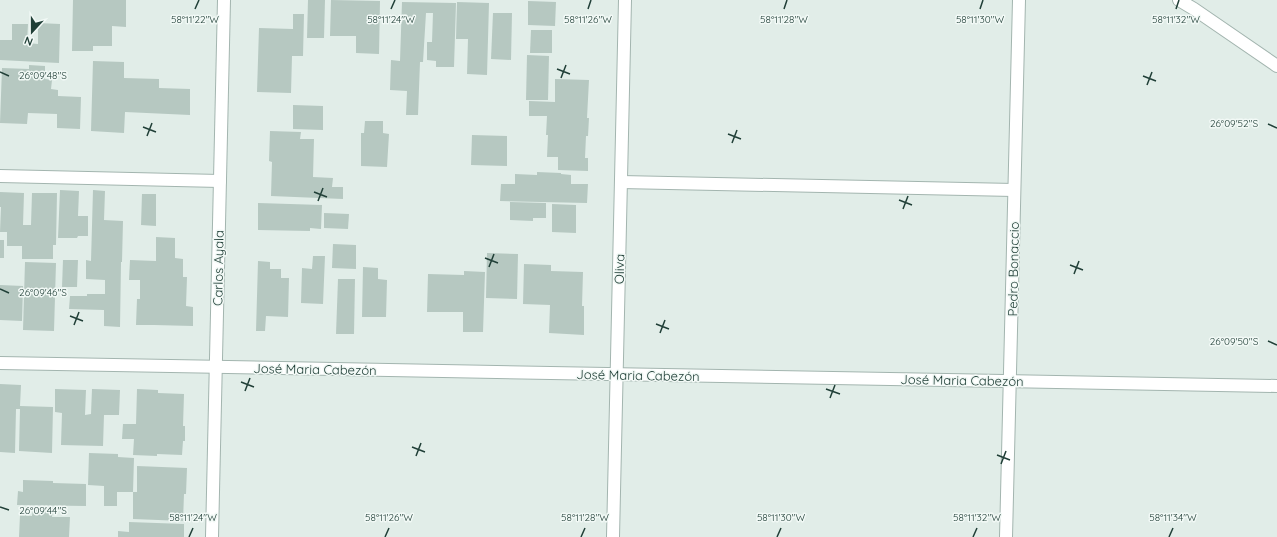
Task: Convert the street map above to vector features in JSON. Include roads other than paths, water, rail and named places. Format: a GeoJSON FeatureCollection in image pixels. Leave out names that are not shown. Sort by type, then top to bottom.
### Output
{"type":"FeatureCollection","features":[{"type":"Feature","properties":{"kind":"street","name":"Carlos Ayala"},"geometry":{"type":"LineString","coordinates":[[212,537],[224,0]]}},
{"type":"Feature","properties":{"kind":"street","name":"Oliva"},"geometry":{"type":"LineString","coordinates":[[613,537],[624,0]]}},
{"type":"Feature","properties":{"kind":"street","name":"Pedro Bonaccio"},"geometry":{"type":"LineString","coordinates":[[1006,537],[1019,0]]}},
{"type":"Feature","properties":{"kind":"street"},"geometry":{"type":"LineString","coordinates":[[1179,0],[1277,66]]}},
{"type":"Feature","properties":{"kind":"street"},"geometry":{"type":"LineString","coordinates":[[0,176],[220,181]]}},
{"type":"Feature","properties":{"kind":"street"},"geometry":{"type":"LineString","coordinates":[[621,182],[1014,190]]}},
{"type":"Feature","properties":{"kind":"street","name":"José Maria Cabezón"},"geometry":{"type":"LineString","coordinates":[[0,363],[1277,386]]}}]}
